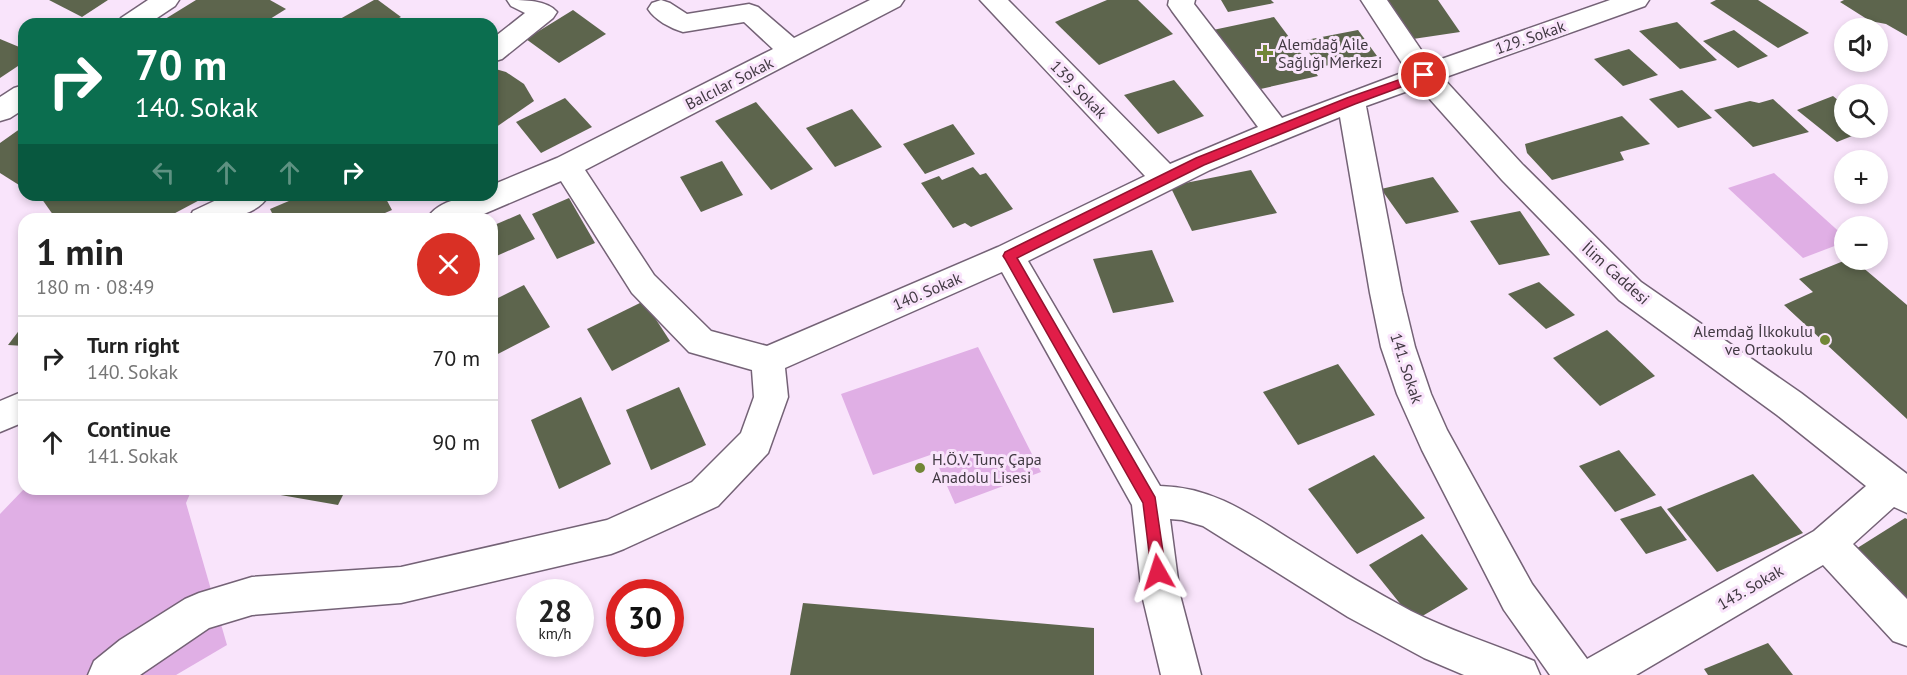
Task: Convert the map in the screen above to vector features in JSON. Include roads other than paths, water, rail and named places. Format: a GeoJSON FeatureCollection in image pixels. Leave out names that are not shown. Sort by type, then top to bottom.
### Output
{"type":"FeatureCollection","features":[{"type":"Feature","properties":{"kind":"street"},"geometry":{"type":"LineString","coordinates":[[139,18],[166,0]]}},
{"type":"Feature","properties":{"kind":"street"},"geometry":{"type":"LineString","coordinates":[[498,48],[544,12],[520,0]]}},
{"type":"Feature","properties":{"kind":"street","name":"Balcılar Sokak"},"geometry":{"type":"LineString","coordinates":[[498,195],[567,166],[891,0]]}},
{"type":"Feature","properties":{"kind":"street","name":"139. Sokak"},"geometry":{"type":"LineString","coordinates":[[993,0],[1166,178]]}},
{"type":"Feature","properties":{"kind":"street"},"geometry":{"type":"LineString","coordinates":[[1182,0],[1181,5],[1277,132]]}},
{"type":"Feature","properties":{"kind":"street","name":"İlim Caddesi"},"geometry":{"type":"LineString","coordinates":[[1374,0],[1424,75],[1512,172],[1630,291],[1789,404],[1900,491]]}},
{"type":"Feature","properties":{"kind":"street","name":"129. Sokak"},"geometry":{"type":"LineString","coordinates":[[1424,75],[1636,0]]}},
{"type":"Feature","properties":{"kind":"street"},"geometry":{"type":"LineString","coordinates":[[660,9],[683,23],[749,13],[792,51]]}},
{"type":"Feature","properties":{"kind":"street"},"geometry":{"type":"LineString","coordinates":[[1351,101],[1424,75]]}},
{"type":"Feature","properties":{"kind":"street"},"geometry":{"type":"LineString","coordinates":[[0,111],[18,99]]}},
{"type":"Feature","properties":{"kind":"street","name":"140. Sokak"},"geometry":{"type":"LineString","coordinates":[[768,360],[1009,256],[1200,162],[1351,101]]}},
{"type":"Feature","properties":{"kind":"street","name":"141. Sokak"},"geometry":{"type":"LineString","coordinates":[[1351,101],[1386,293],[1398,346],[1414,394],[1434,440],[1518,597],[1574,675]]}},
{"type":"Feature","properties":{"kind":"street"},"geometry":{"type":"LineString","coordinates":[[108,675],[134,654],[199,612],[252,596],[401,585],[611,537],[705,495],[756,442],[771,397],[768,360],[701,342],[643,284],[567,166]]}},
{"type":"Feature","properties":{"kind":"street"},"geometry":{"type":"LineString","coordinates":[[216,213],[242,201]]}},
{"type":"Feature","properties":{"kind":"street","name":"Balcılar Sokak"},"geometry":{"type":"LineString","coordinates":[[456,213],[484,201]]}},
{"type":"Feature","properties":{"kind":"street"},"geometry":{"type":"LineString","coordinates":[[1009,256],[1150,502],[1161,595],[1181,675]]}},
{"type":"Feature","properties":{"kind":"street"},"geometry":{"type":"LineString","coordinates":[[0,417],[18,409]]}},
{"type":"Feature","properties":{"kind":"street","name":"143. Sokak"},"geometry":{"type":"LineString","coordinates":[[1597,675],[1827,543],[1900,491]]}},
{"type":"Feature","properties":{"kind":"street"},"geometry":{"type":"LineString","coordinates":[[1150,502],[1182,502],[1213,512],[1381,617],[1453,652],[1520,675]]}},
{"type":"Feature","properties":{"kind":"street"},"geometry":{"type":"LineString","coordinates":[[1827,543],[1907,627]]}},
{"type":"Feature","properties":{"kind":"place","name":"Alemdağ Aile Sağlığı Merkezi"},"geometry":{"type":"Point","coordinates":[1265,53]}},
{"type":"Feature","properties":{"kind":"place","name":"Alemdağ İlkokulu ve Ortaokulu"},"geometry":{"type":"Point","coordinates":[1825,340]}},
{"type":"Feature","properties":{"kind":"place","name":"H.Ö.V. Tunç Çapa Anadolu Lisesi"},"geometry":{"type":"Point","coordinates":[920,468]}}]}
